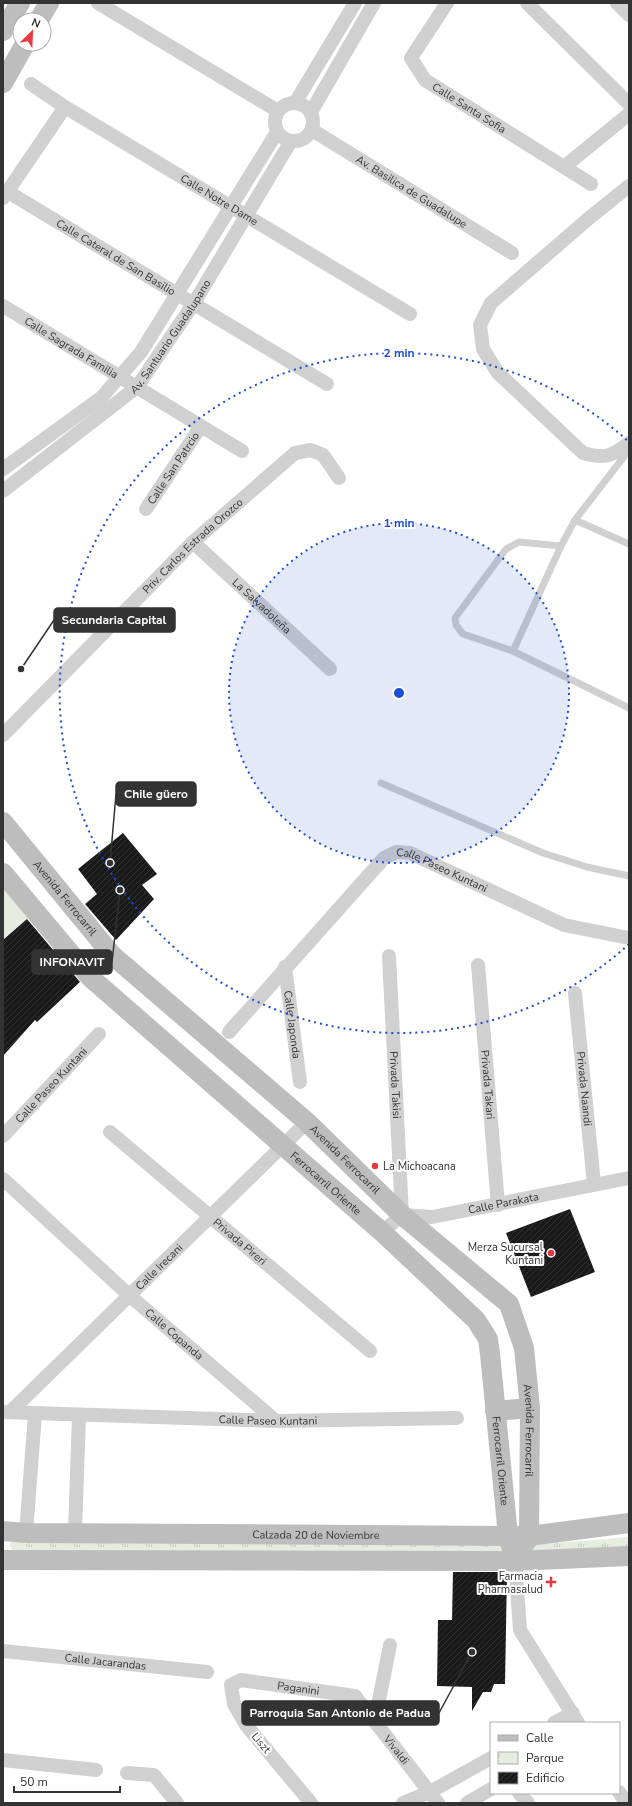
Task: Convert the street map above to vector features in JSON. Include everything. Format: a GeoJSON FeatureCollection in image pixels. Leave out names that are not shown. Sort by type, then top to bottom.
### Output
{"type":"FeatureCollection","features":[{"type":"Feature","properties":{"kind":"main road"},"geometry":{"type":"LineString","coordinates":[[3,31],[20,3]]}},
{"type":"Feature","properties":{"kind":"main road"},"geometry":{"type":"LineString","coordinates":[[44,12],[49,3]]}},
{"type":"Feature","properties":{"kind":"main road"},"geometry":{"type":"LineString","coordinates":[[3,83],[20,52]]}},
{"type":"Feature","properties":{"kind":"main road","name":"Avenida Ferrocarril"},"geometry":{"type":"LineString","coordinates":[[3,822],[112,955],[307,1122],[402,1215],[509,1304],[524,1348],[530,1408],[529,1536],[515,1561]]}},
{"type":"Feature","properties":{"kind":"main road"},"geometry":{"type":"LineString","coordinates":[[16,889],[42,870]]}},
{"type":"Feature","properties":{"kind":"main road","name":"Ferrocarril Oriente"},"geometry":{"type":"LineString","coordinates":[[3,873],[91,978],[382,1232],[476,1320],[488,1339],[508,1536],[515,1561]]}},
{"type":"Feature","properties":{"kind":"main road"},"geometry":{"type":"LineString","coordinates":[[126,1010],[150,988]]}},
{"type":"Feature","properties":{"kind":"main road"},"geometry":{"type":"LineString","coordinates":[[495,1411],[530,1408]]}},
{"type":"Feature","properties":{"kind":"main road","name":"Calzada 20 de Noviembre"},"geometry":{"type":"LineString","coordinates":[[3,1531],[26,1533],[76,1532],[529,1536],[629,1522]]}},
{"type":"Feature","properties":{"kind":"main road"},"geometry":{"type":"LineString","coordinates":[[3,1560],[515,1561],[629,1556]]}},
{"type":"Feature","properties":{"kind":"street"},"geometry":{"type":"LineString","coordinates":[[98,3],[278,111]]}},
{"type":"Feature","properties":{"kind":"street"},"geometry":{"type":"LineString","coordinates":[[295,103],[355,3]]}},
{"type":"Feature","properties":{"kind":"street"},"geometry":{"type":"LineString","coordinates":[[311,112],[295,103],[286,104],[278,111],[275,121],[277,132],[291,141],[303,139],[312,130],[313,120],[311,112],[374,3]]}},
{"type":"Feature","properties":{"kind":"street","name":"Calle Santa Sofia"},"geometry":{"type":"LineString","coordinates":[[447,3],[412,58],[418,71],[425,80],[591,184]]}},
{"type":"Feature","properties":{"kind":"street"},"geometry":{"type":"LineString","coordinates":[[528,3],[629,104]]}},
{"type":"Feature","properties":{"kind":"street"},"geometry":{"type":"LineString","coordinates":[[617,3],[629,15]]}},
{"type":"Feature","properties":{"kind":"street","name":"Calle Notre Dame"},"geometry":{"type":"LineString","coordinates":[[31,84],[65,107],[231,208],[410,314]]}},
{"type":"Feature","properties":{"kind":"street"},"geometry":{"type":"LineString","coordinates":[[6,195],[65,107]]}},
{"type":"Feature","properties":{"kind":"street"},"geometry":{"type":"LineString","coordinates":[[564,167],[629,114]]}},
{"type":"Feature","properties":{"kind":"street","name":"Av. Basilica de Guadalupe"},"geometry":{"type":"LineString","coordinates":[[312,130],[512,253]]}},
{"type":"Feature","properties":{"kind":"street","name":"Av. Santuario Guadalupano"},"geometry":{"type":"LineString","coordinates":[[3,469],[101,398],[141,352],[277,132]]}},
{"type":"Feature","properties":{"kind":"street","name":"Av. Santuario Guadalupano"},"geometry":{"type":"LineString","coordinates":[[5,486],[136,387],[194,302],[291,141]]}},
{"type":"Feature","properties":{"kind":"street"},"geometry":{"type":"LineString","coordinates":[[629,186],[588,219],[491,303],[480,325],[483,349],[498,373],[583,453],[602,458],[616,453],[629,443]]}},
{"type":"Feature","properties":{"kind":"street","name":"Calle Cateral de San Basilio"},"geometry":{"type":"LineString","coordinates":[[6,195],[194,302],[327,384]]}},
{"type":"Feature","properties":{"kind":"street","name":"Calle Sagrada Familia"},"geometry":{"type":"LineString","coordinates":[[3,306],[242,451]]}},
{"type":"Feature","properties":{"kind":"street","name":"Calle San Patrcio"},"geometry":{"type":"LineString","coordinates":[[146,510],[201,426]]}},
{"type":"Feature","properties":{"kind":"street","name":"Priv. Carlos Estrada Orozco"},"geometry":{"type":"LineString","coordinates":[[3,735],[193,542],[295,453],[311,450],[323,455],[339,478]]}},
{"type":"Feature","properties":{"kind":"street","name":"La Salvadoleña"},"geometry":{"type":"LineString","coordinates":[[193,542],[330,670]]}},
{"type":"Feature","properties":{"kind":"street","name":"Calle Paseo Kuntani"},"geometry":{"type":"LineString","coordinates":[[229,1032],[384,858],[396,852],[410,853],[564,925],[629,938]]}},
{"type":"Feature","properties":{"kind":"street","name":"Privada Takisi"},"geometry":{"type":"LineString","coordinates":[[389,956],[402,1215]]}},
{"type":"Feature","properties":{"kind":"street","name":"Privada Takari"},"geometry":{"type":"LineString","coordinates":[[478,965],[498,1205]]}},
{"type":"Feature","properties":{"kind":"street","name":"Calle Japonda"},"geometry":{"type":"LineString","coordinates":[[285,968],[300,1082]]}},
{"type":"Feature","properties":{"kind":"street","name":"Privada Naandi"},"geometry":{"type":"LineString","coordinates":[[575,993],[594,1184]]}},
{"type":"Feature","properties":{"kind":"street","name":"Calle Paseo Kuntani"},"geometry":{"type":"LineString","coordinates":[[3,1136],[99,1034]]}},
{"type":"Feature","properties":{"kind":"street","name":"Calle Irecani"},"geometry":{"type":"LineString","coordinates":[[7,1412],[130,1296],[307,1122]]}},
{"type":"Feature","properties":{"kind":"street","name":"Privada Pireri"},"geometry":{"type":"LineString","coordinates":[[110,1132],[370,1351]]}},
{"type":"Feature","properties":{"kind":"street","name":"Calle Parakata"},"geometry":{"type":"LineString","coordinates":[[402,1215],[432,1217],[629,1178]]}},
{"type":"Feature","properties":{"kind":"street","name":"Calle Copanda"},"geometry":{"type":"LineString","coordinates":[[3,1179],[130,1296],[276,1421]]}},
{"type":"Feature","properties":{"kind":"street"},"geometry":{"type":"LineString","coordinates":[[382,1232],[402,1215]]}},
{"type":"Feature","properties":{"kind":"street","name":"Calle Paseo Kuntani"},"geometry":{"type":"LineString","coordinates":[[7,1412],[80,1416],[276,1421],[457,1418]]}},
{"type":"Feature","properties":{"kind":"street"},"geometry":{"type":"LineString","coordinates":[[26,1533],[35,1414]]}},
{"type":"Feature","properties":{"kind":"street"},"geometry":{"type":"LineString","coordinates":[[76,1532],[80,1416]]}},
{"type":"Feature","properties":{"kind":"street"},"geometry":{"type":"LineString","coordinates":[[515,1561],[520,1630],[575,1718],[558,1722]]}},
{"type":"Feature","properties":{"kind":"street"},"geometry":{"type":"LineString","coordinates":[[375,1720],[390,1645]]}},
{"type":"Feature","properties":{"kind":"street","name":"Calle Jacarandas"},"geometry":{"type":"LineString","coordinates":[[3,1651],[207,1672]]}},
{"type":"Feature","properties":{"kind":"street","name":"Paganini"},"geometry":{"type":"LineString","coordinates":[[241,1680],[355,1696]]}},
{"type":"Feature","properties":{"kind":"street","name":"Liszt"},"geometry":{"type":"LineString","coordinates":[[241,1680],[231,1685],[234,1704],[246,1725],[311,1803]]}},
{"type":"Feature","properties":{"kind":"street","name":"Vivaldi"},"geometry":{"type":"LineString","coordinates":[[355,1696],[434,1798]]}},
{"type":"Feature","properties":{"kind":"street"},"geometry":{"type":"LineString","coordinates":[[403,1803],[434,1798],[490,1759]]}},
{"type":"Feature","properties":{"kind":"street"},"geometry":{"type":"LineString","coordinates":[[3,1760],[96,1770]]}},
{"type":"Feature","properties":{"kind":"street"},"geometry":{"type":"LineString","coordinates":[[127,1773],[154,1775],[177,1803]]}},
{"type":"Feature","properties":{"kind":"street"},"geometry":{"type":"LineString","coordinates":[[467,1803],[490,1790]]}},
{"type":"Feature","properties":{"kind":"street"},"geometry":{"type":"LineString","coordinates":[[520,1794],[528,1803]]}},
{"type":"Feature","properties":{"kind":"street"},"geometry":{"type":"LineString","coordinates":[[620,1794],[626,1803]]}},
{"type":"Feature","properties":{"kind":"lane"},"geometry":{"type":"LineString","coordinates":[[513,651],[561,546],[575,520],[629,450]]}},
{"type":"Feature","properties":{"kind":"lane"},"geometry":{"type":"LineString","coordinates":[[575,520],[629,544]]}},
{"type":"Feature","properties":{"kind":"lane"},"geometry":{"type":"LineString","coordinates":[[561,546],[519,542],[506,549],[455,618],[456,626],[463,634],[513,651],[629,708]]}},
{"type":"Feature","properties":{"kind":"lane"},"geometry":{"type":"LineString","coordinates":[[381,783],[543,853],[587,867],[629,876]]}},
{"type":"Feature","properties":{"kind":"green space"},"geometry":{"type":"Polygon","coordinates":[[[3,879],[33,914],[3,940],[3,879]]]}},
{"type":"Feature","properties":{"kind":"green space"},"geometry":{"type":"Polygon","coordinates":[[[12,1537],[502,1542],[507,1550],[501,1557],[12,1550],[10,1545],[12,1537]]]}},
{"type":"Feature","properties":{"kind":"green space"},"geometry":{"type":"Polygon","coordinates":[[[629,1537],[629,1553],[530,1551],[532,1545],[629,1537]]]}},
{"type":"Feature","properties":{"kind":"building"},"geometry":{"type":"Polygon","coordinates":[[[123,833],[157,874],[142,885],[154,899],[116,940],[85,904],[97,894],[78,869],[123,833]]]}},
{"type":"Feature","properties":{"kind":"building"},"geometry":{"type":"Polygon","coordinates":[[[27,919],[80,982],[37,1022],[35,1020],[3,1056],[3,940],[27,919]]]}},
{"type":"Feature","properties":{"kind":"building","name":"Merza Sucursal Kuntani"},"geometry":{"type":"Polygon","coordinates":[[[570,1209],[595,1272],[531,1297],[506,1233],[570,1209]]]}},
{"type":"Feature","properties":{"kind":"building"},"geometry":{"type":"Polygon","coordinates":[[[453,1572],[507,1572],[505,1684],[494,1684],[491,1692],[483,1692],[472,1711],[472,1687],[437,1686],[438,1620],[452,1620],[453,1572]]]}},
{"type":"Feature","properties":{"kind":"place","name":"Secundaria Capital"},"geometry":{"type":"Point","coordinates":[21,669]}},
{"type":"Feature","properties":{"kind":"place","name":"Chile güero"},"geometry":{"type":"Point","coordinates":[110,863]}},
{"type":"Feature","properties":{"kind":"place","name":"INFONAVIT"},"geometry":{"type":"Point","coordinates":[120,890]}},
{"type":"Feature","properties":{"kind":"place","name":"La Michoacana"},"geometry":{"type":"Point","coordinates":[375,1166]}},
{"type":"Feature","properties":{"kind":"place","name":"Merza Sucursal Kuntani"},"geometry":{"type":"Point","coordinates":[551,1253]}},
{"type":"Feature","properties":{"kind":"place","name":"Farmacia Pharmasalud"},"geometry":{"type":"Point","coordinates":[551,1582]}},
{"type":"Feature","properties":{"kind":"place","name":"Parroquia San Antonio de Padua"},"geometry":{"type":"Point","coordinates":[472,1652]}}]}
